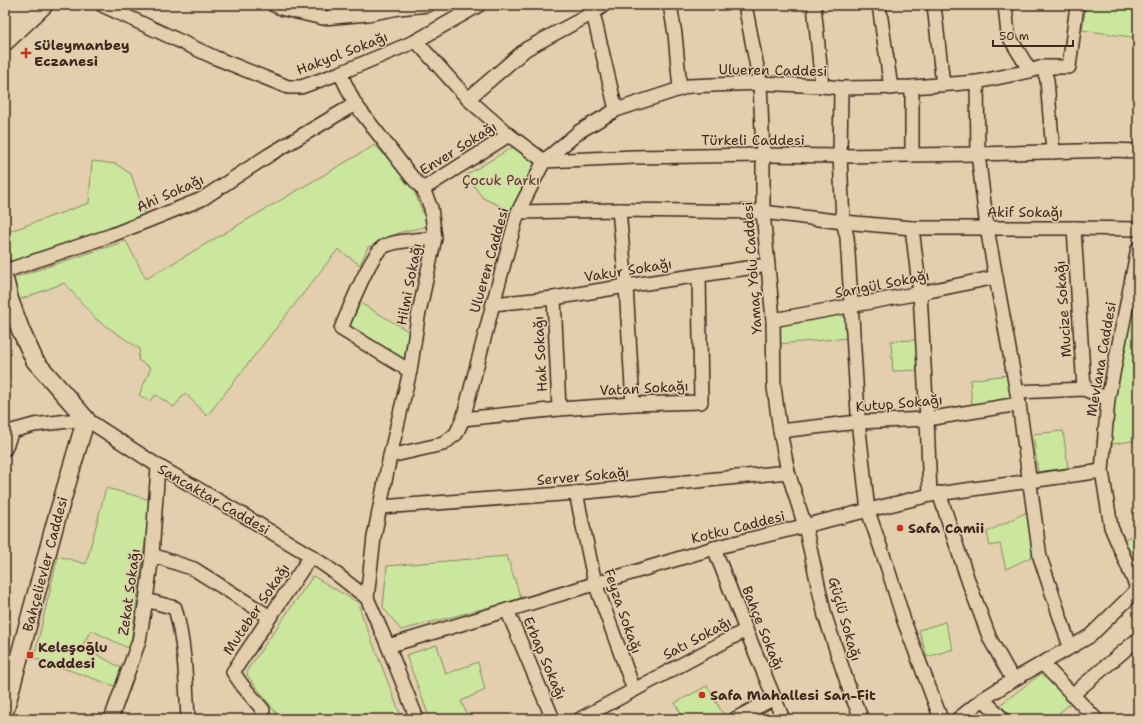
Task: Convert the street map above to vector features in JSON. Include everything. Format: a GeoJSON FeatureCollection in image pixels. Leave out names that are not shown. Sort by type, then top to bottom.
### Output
{"type":"FeatureCollection","features":[{"type":"Feature","properties":{"kind":"main road"},"geometry":{"type":"LineString","coordinates":[[5,22],[23,5]]}},
{"type":"Feature","properties":{"kind":"main road"},"geometry":{"type":"LineString","coordinates":[[5,42],[44,5]]}},
{"type":"Feature","properties":{"kind":"main road","name":"Sancaktar Caddesi"},"geometry":{"type":"LineString","coordinates":[[5,281],[10,301],[21,331],[35,361],[86,419]]}},
{"type":"Feature","properties":{"kind":"main road","name":"Bahçelievler Caddesi"},"geometry":{"type":"LineString","coordinates":[[5,710],[55,524],[86,419]]}},
{"type":"Feature","properties":{"kind":"street","name":"Hakyol Sokağı"},"geometry":{"type":"LineString","coordinates":[[102,5],[216,58],[288,86],[301,87],[340,73],[416,41],[480,5]]}},
{"type":"Feature","properties":{"kind":"street"},"geometry":{"type":"LineString","coordinates":[[274,5],[284,9],[323,18],[368,14],[424,5]]}},
{"type":"Feature","properties":{"kind":"street"},"geometry":{"type":"LineString","coordinates":[[468,99],[526,49],[593,13],[604,5]]}},
{"type":"Feature","properties":{"kind":"street"},"geometry":{"type":"LineString","coordinates":[[670,5],[680,89]]}},
{"type":"Feature","properties":{"kind":"street","name":"Yamaç Yolu Caddesi"},"geometry":{"type":"LineString","coordinates":[[746,5],[760,84],[763,155],[763,212],[773,320],[774,387],[780,431],[788,472],[805,526]]}},
{"type":"Feature","properties":{"kind":"street"},"geometry":{"type":"LineString","coordinates":[[814,5],[822,86]]}},
{"type":"Feature","properties":{"kind":"street"},"geometry":{"type":"LineString","coordinates":[[879,5],[890,88]]}},
{"type":"Feature","properties":{"kind":"street"},"geometry":{"type":"LineString","coordinates":[[934,5],[943,85]]}},
{"type":"Feature","properties":{"kind":"street"},"geometry":{"type":"LineString","coordinates":[[1005,5],[1008,35],[1047,80],[1053,152]]}},
{"type":"Feature","properties":{"kind":"street","name":"Ulueren Caddesi"},"geometry":{"type":"LineString","coordinates":[[390,456],[443,444],[456,434],[463,419],[518,212],[544,161],[580,131],[616,110],[688,86],[760,84],[841,88],[912,87],[977,82],[1036,69],[1069,67],[1077,5]]}},
{"type":"Feature","properties":{"kind":"street"},"geometry":{"type":"LineString","coordinates":[[593,13],[616,110]]}},
{"type":"Feature","properties":{"kind":"street"},"geometry":{"type":"LineString","coordinates":[[416,41],[468,99],[509,135],[544,161]]}},
{"type":"Feature","properties":{"kind":"street","name":"Hilmi Sokağı"},"geometry":{"type":"LineString","coordinates":[[340,73],[355,104],[411,176],[423,189],[431,208],[435,238],[418,317],[410,371],[390,456]]}},
{"type":"Feature","properties":{"kind":"street"},"geometry":{"type":"LineString","coordinates":[[977,82],[978,154],[987,228],[1018,398],[1040,557],[1070,647]]}},
{"type":"Feature","properties":{"kind":"street"},"geometry":{"type":"LineString","coordinates":[[912,87],[912,155]]}},
{"type":"Feature","properties":{"kind":"street"},"geometry":{"type":"LineString","coordinates":[[841,88],[840,156],[843,222],[847,237],[858,422],[868,510],[904,621],[941,719]]}},
{"type":"Feature","properties":{"kind":"street","name":"Ahi Sokağı"},"geometry":{"type":"LineString","coordinates":[[5,271],[112,236],[202,199],[355,104]]}},
{"type":"Feature","properties":{"kind":"street","name":"Enver Sokağı"},"geometry":{"type":"LineString","coordinates":[[423,189],[509,135]]}},
{"type":"Feature","properties":{"kind":"street","name":"Türkeli Caddesi"},"geometry":{"type":"LineString","coordinates":[[544,161],[634,157],[763,155],[840,156],[1111,150],[1138,151]]}},
{"type":"Feature","properties":{"kind":"street"},"geometry":{"type":"LineString","coordinates":[[619,210],[626,286],[633,404]]}},
{"type":"Feature","properties":{"kind":"street","name":"Akif Sokağı"},"geometry":{"type":"LineString","coordinates":[[518,212],[619,210],[763,212],[843,222],[912,228],[1138,228]]}},
{"type":"Feature","properties":{"kind":"street"},"geometry":{"type":"LineString","coordinates":[[912,228],[920,293],[927,419],[934,494],[990,639],[1013,680]]}},
{"type":"Feature","properties":{"kind":"street","name":"Mucize Sokağı"},"geometry":{"type":"LineString","coordinates":[[1074,228],[1084,389]]}},
{"type":"Feature","properties":{"kind":"street"},"geometry":{"type":"LineString","coordinates":[[410,371],[341,330],[371,262],[382,247],[395,243],[435,238]]}},
{"type":"Feature","properties":{"kind":"street","name":"Mevlana Caddesi"},"geometry":{"type":"LineString","coordinates":[[1138,248],[1108,399],[1102,471],[1111,527],[1138,590]]}},
{"type":"Feature","properties":{"kind":"street","name":"Vakur Sokağı"},"geometry":{"type":"LineString","coordinates":[[493,304],[554,298],[768,265]]}},
{"type":"Feature","properties":{"kind":"street","name":"Vatan Sokağı"},"geometry":{"type":"LineString","coordinates":[[463,419],[559,409],[633,404],[701,402],[699,275]]}},
{"type":"Feature","properties":{"kind":"street","name":"Sarıgül Sokağı"},"geometry":{"type":"LineString","coordinates":[[773,320],[920,293],[996,277]]}},
{"type":"Feature","properties":{"kind":"street","name":"Hak Sokağı"},"geometry":{"type":"LineString","coordinates":[[554,298],[559,409]]}},
{"type":"Feature","properties":{"kind":"street","name":"Kutup Sokağı"},"geometry":{"type":"LineString","coordinates":[[780,431],[858,422],[927,419],[1018,398],[1084,389],[1108,399]]}},
{"type":"Feature","properties":{"kind":"street"},"geometry":{"type":"LineString","coordinates":[[5,449],[12,431],[34,425],[86,419]]}},
{"type":"Feature","properties":{"kind":"street","name":"Sancaktar Caddesi"},"geometry":{"type":"LineString","coordinates":[[86,419],[158,466],[311,556],[368,598]]}},
{"type":"Feature","properties":{"kind":"street"},"geometry":{"type":"LineString","coordinates":[[390,456],[374,537],[368,598],[417,719]]}},
{"type":"Feature","properties":{"kind":"street","name":"Zekat Sokağı"},"geometry":{"type":"LineString","coordinates":[[110,719],[139,641],[152,555],[158,466]]}},
{"type":"Feature","properties":{"kind":"street","name":"Kotku Caddesi"},"geometry":{"type":"LineString","coordinates":[[388,646],[714,548],[868,510],[934,494],[1102,471]]}},
{"type":"Feature","properties":{"kind":"street","name":"Server Sokağı"},"geometry":{"type":"LineString","coordinates":[[380,507],[576,494],[788,472]]}},
{"type":"Feature","properties":{"kind":"street","name":"Feyza Sokağı"},"geometry":{"type":"LineString","coordinates":[[576,494],[595,583],[634,690]]}},
{"type":"Feature","properties":{"kind":"street","name":"Güçlü Sokağı"},"geometry":{"type":"LineString","coordinates":[[805,526],[825,616],[852,697],[862,719]]}},
{"type":"Feature","properties":{"kind":"street","name":"Bahçe Sokağı"},"geometry":{"type":"LineString","coordinates":[[714,548],[783,719]]}},
{"type":"Feature","properties":{"kind":"street"},"geometry":{"type":"LineString","coordinates":[[152,555],[194,568],[270,617]]}},
{"type":"Feature","properties":{"kind":"street","name":"Muteber Sokağı"},"geometry":{"type":"LineString","coordinates":[[261,719],[263,710],[233,672],[311,556]]}},
{"type":"Feature","properties":{"kind":"street"},"geometry":{"type":"LineString","coordinates":[[958,719],[984,699],[1013,680],[1090,636],[1138,590]]}},
{"type":"Feature","properties":{"kind":"street"},"geometry":{"type":"LineString","coordinates":[[146,600],[175,608],[180,628],[186,678],[188,719]]}},
{"type":"Feature","properties":{"kind":"street","name":"Erbap Sokağı"},"geometry":{"type":"LineString","coordinates":[[507,610],[553,719]]}},
{"type":"Feature","properties":{"kind":"street","name":"Satı Sokağı"},"geometry":{"type":"LineString","coordinates":[[580,719],[746,630]]}},
{"type":"Feature","properties":{"kind":"street"},"geometry":{"type":"LineString","coordinates":[[1072,695],[1138,639]]}},
{"type":"Feature","properties":{"kind":"street"},"geometry":{"type":"LineString","coordinates":[[1042,663],[1096,719]]}},
{"type":"Feature","properties":{"kind":"street"},"geometry":{"type":"LineString","coordinates":[[735,719],[774,698]]}},
{"type":"Feature","properties":{"kind":"street"},"geometry":{"type":"LineString","coordinates":[[984,699],[1002,719]]}},
{"type":"Feature","properties":{"kind":"green space"},"geometry":{"type":"Polygon","coordinates":[[[1086,5],[1138,5],[1138,38],[1082,30],[1086,5]]]}},
{"type":"Feature","properties":{"kind":"green space"},"geometry":{"type":"Polygon","coordinates":[[[375,145],[411,183],[428,226],[401,232],[368,247],[360,265],[338,249],[207,416],[185,393],[174,407],[156,395],[149,401],[139,395],[151,368],[138,360],[140,349],[97,320],[64,283],[16,301],[13,278],[126,241],[146,279],[375,145]]]}},
{"type":"Feature","properties":{"kind":"green space","name":"Çocuk Parkı"},"geometry":{"type":"Polygon","coordinates":[[[513,147],[536,165],[511,211],[483,198],[466,175],[513,147]]]}},
{"type":"Feature","properties":{"kind":"green space"},"geometry":{"type":"Polygon","coordinates":[[[92,161],[116,164],[131,174],[145,216],[11,262],[5,241],[5,233],[89,203],[92,161]]]}},
{"type":"Feature","properties":{"kind":"green space"},"geometry":{"type":"Polygon","coordinates":[[[1138,277],[1138,440],[1107,445],[1112,412],[1138,277]]]}},
{"type":"Feature","properties":{"kind":"green space"},"geometry":{"type":"Polygon","coordinates":[[[360,303],[410,332],[404,360],[349,327],[360,303]]]}},
{"type":"Feature","properties":{"kind":"green space"},"geometry":{"type":"Polygon","coordinates":[[[847,312],[848,338],[777,344],[777,323],[847,312]]]}},
{"type":"Feature","properties":{"kind":"green space"},"geometry":{"type":"Polygon","coordinates":[[[918,340],[920,370],[893,371],[891,341],[918,340]]]}},
{"type":"Feature","properties":{"kind":"green space"},"geometry":{"type":"Polygon","coordinates":[[[1008,375],[1012,400],[972,405],[970,380],[1008,375]]]}},
{"type":"Feature","properties":{"kind":"green space"},"geometry":{"type":"Polygon","coordinates":[[[1063,431],[1068,468],[1038,472],[1033,434],[1063,431]]]}},
{"type":"Feature","properties":{"kind":"green space"},"geometry":{"type":"Polygon","coordinates":[[[106,488],[151,500],[130,649],[91,630],[82,646],[121,668],[115,686],[34,658],[58,556],[86,564],[106,488]]]}},
{"type":"Feature","properties":{"kind":"green space"},"geometry":{"type":"Polygon","coordinates":[[[1027,512],[1033,556],[1006,569],[1000,544],[990,546],[987,532],[1027,512]]]}},
{"type":"Feature","properties":{"kind":"green space"},"geometry":{"type":"Polygon","coordinates":[[[1138,534],[1138,575],[1119,541],[1138,534]]]}},
{"type":"Feature","properties":{"kind":"green space"},"geometry":{"type":"Polygon","coordinates":[[[507,556],[521,599],[401,630],[383,607],[387,566],[507,556]]]}},
{"type":"Feature","properties":{"kind":"green space"},"geometry":{"type":"Polygon","coordinates":[[[313,576],[357,602],[402,719],[276,719],[277,714],[247,675],[248,669],[313,576]]]}},
{"type":"Feature","properties":{"kind":"green space"},"geometry":{"type":"Polygon","coordinates":[[[945,622],[953,649],[927,657],[919,630],[945,622]]]}},
{"type":"Feature","properties":{"kind":"green space"},"geometry":{"type":"Polygon","coordinates":[[[437,645],[446,674],[478,662],[485,690],[461,701],[469,719],[430,719],[406,655],[437,645]]]}},
{"type":"Feature","properties":{"kind":"green space"},"geometry":{"type":"Polygon","coordinates":[[[1042,673],[1072,702],[1052,719],[1013,719],[1000,705],[1042,673]]]}},
{"type":"Feature","properties":{"kind":"green space","name":"Safa Mahallesi San-Fit"},"geometry":{"type":"Polygon","coordinates":[[[707,686],[724,716],[719,719],[684,719],[675,703],[707,686]]]}},
{"type":"Feature","properties":{"kind":"place","name":"Süleymanbey Eczanesi"},"geometry":{"type":"Point","coordinates":[26,53]}},
{"type":"Feature","properties":{"kind":"place","name":"Safa Camii"},"geometry":{"type":"Point","coordinates":[900,528]}},
{"type":"Feature","properties":{"kind":"place","name":"Keleşoğlu Caddesi"},"geometry":{"type":"Point","coordinates":[30,655]}},
{"type":"Feature","properties":{"kind":"place","name":"Safa Mahallesi San-Fit"},"geometry":{"type":"Point","coordinates":[702,695]}}]}
